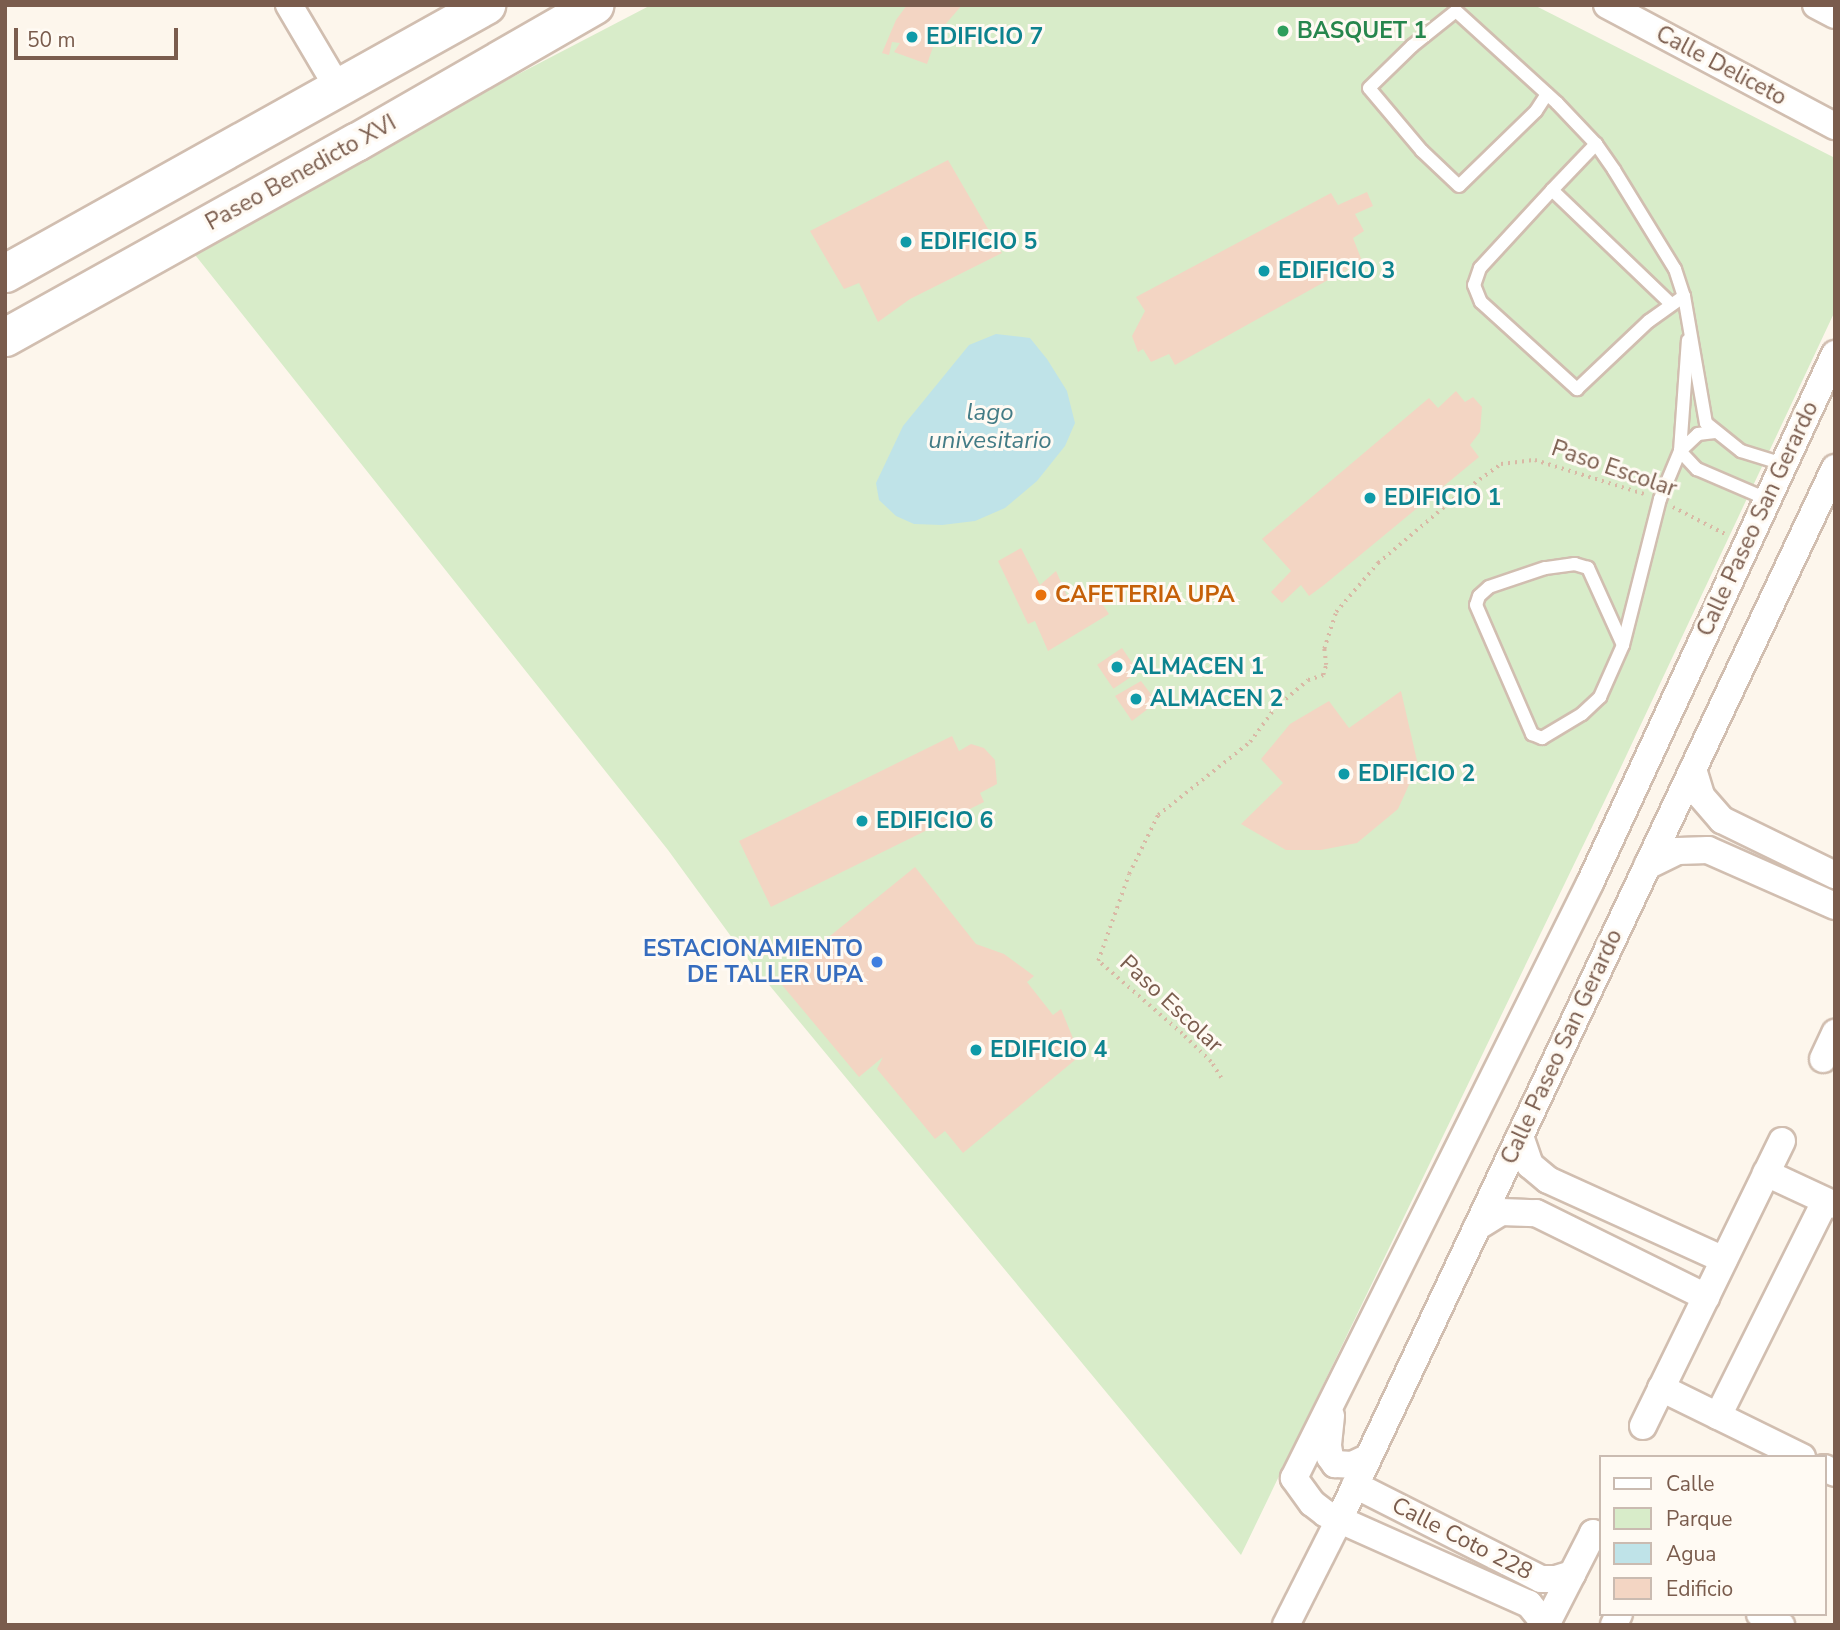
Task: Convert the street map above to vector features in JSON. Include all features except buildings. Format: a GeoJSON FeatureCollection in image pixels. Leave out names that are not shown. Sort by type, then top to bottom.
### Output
{"type":"FeatureCollection","features":[{"type":"Feature","properties":{"kind":"street"},"geometry":{"type":"LineString","coordinates":[[289,5],[338,88]]}},
{"type":"Feature","properties":{"kind":"street"},"geometry":{"type":"LineString","coordinates":[[5,273],[486,5]]}},
{"type":"Feature","properties":{"kind":"street","name":"Paseo Benedicto XVI"},"geometry":{"type":"LineString","coordinates":[[5,337],[356,142],[594,5]]}},
{"type":"Feature","properties":{"kind":"street","name":"Calle Deliceto"},"geometry":{"type":"LineString","coordinates":[[1607,5],[1835,126]]}},
{"type":"Feature","properties":{"kind":"street"},"geometry":{"type":"LineString","coordinates":[[1816,5],[1835,15]]}},
{"type":"Feature","properties":{"kind":"street","name":"Calle Paseo San Gerardo"},"geometry":{"type":"LineString","coordinates":[[1294,1478],[1590,883],[1835,354]]}},
{"type":"Feature","properties":{"kind":"street","name":"Calle Paseo San Gerardo"},"geometry":{"type":"LineString","coordinates":[[1286,1625],[1339,1520],[1693,769],[1827,495],[1835,468]]}},
{"type":"Feature","properties":{"kind":"street"},"geometry":{"type":"LineString","coordinates":[[1693,769],[1701,796],[1722,820],[1835,874]]}},
{"type":"Feature","properties":{"kind":"street"},"geometry":{"type":"LineString","coordinates":[[1647,866],[1678,851],[1708,850],[1835,906]]}},
{"type":"Feature","properties":{"kind":"street"},"geometry":{"type":"LineString","coordinates":[[1823,1059],[1835,1033]]}},
{"type":"Feature","properties":{"kind":"street"},"geometry":{"type":"LineString","coordinates":[[1520,1136],[1530,1165],[1548,1180],[1724,1260]]}},
{"type":"Feature","properties":{"kind":"street"},"geometry":{"type":"LineString","coordinates":[[1643,1426],[1782,1141]]}},
{"type":"Feature","properties":{"kind":"street"},"geometry":{"type":"LineString","coordinates":[[1718,1416],[1830,1203],[1766,1173]]}},
{"type":"Feature","properties":{"kind":"street"},"geometry":{"type":"LineString","coordinates":[[1477,1227],[1501,1212],[1536,1213],[1706,1297]]}},
{"type":"Feature","properties":{"kind":"street"},"geometry":{"type":"LineString","coordinates":[[1661,1388],[1798,1455]]}},
{"type":"Feature","properties":{"kind":"street"},"geometry":{"type":"LineString","coordinates":[[1332,1404],[1330,1457],[1335,1464],[1343,1466],[1367,1458]]}},
{"type":"Feature","properties":{"kind":"street","name":"Calle Coto 228"},"geometry":{"type":"LineString","coordinates":[[1294,1478],[1312,1503],[1339,1520],[1529,1604],[1546,1625],[1598,1529]]}},
{"type":"Feature","properties":{"kind":"street","name":"Calle Coto 228"},"geometry":{"type":"LineString","coordinates":[[1355,1485],[1541,1578],[1556,1579],[1572,1574]]}},
{"type":"Feature","properties":{"kind":"street"},"geometry":{"type":"LineString","coordinates":[[1764,1616],[1781,1625]]}},
{"type":"Feature","properties":{"kind":"lane"},"geometry":{"type":"LineString","coordinates":[[1547,94],[1536,111],[1459,186],[1407,134],[1369,88],[1404,52],[1455,11],[1547,94],[1596,144],[1675,269],[1684,296],[1706,423],[1741,451],[1783,464]]}},
{"type":"Feature","properties":{"kind":"lane"},"geometry":{"type":"LineString","coordinates":[[1596,144],[1480,268],[1474,285],[1481,302],[1577,389],[1671,304],[1684,296]]}},
{"type":"Feature","properties":{"kind":"lane"},"geometry":{"type":"LineString","coordinates":[[1552,190],[1671,304]]}},
{"type":"Feature","properties":{"kind":"lane"},"geometry":{"type":"LineString","coordinates":[[1623,645],[1588,568],[1575,564],[1545,568],[1489,587],[1479,596],[1476,605],[1532,734],[1542,738],[1582,714],[1600,697],[1623,645],[1660,499],[1680,452],[1685,359],[1690,333]]}},
{"type":"Feature","properties":{"kind":"lane"},"geometry":{"type":"LineString","coordinates":[[1680,452],[1698,435],[1715,432]]}},
{"type":"Feature","properties":{"kind":"lane"},"geometry":{"type":"LineString","coordinates":[[1680,452],[1697,470],[1767,499]]}},
{"type":"Feature","properties":{"kind":"path","name":"Paso Escolar"},"geometry":{"type":"LineString","coordinates":[[1220,1078],[1211,1062],[1182,1034],[1098,961],[1129,874],[1158,816],[1250,742],[1275,708],[1308,680],[1323,676],[1326,665],[1324,649],[1336,612],[1378,563],[1457,496],[1501,464],[1535,460],[1660,499],[1745,545]]}},
{"type":"Feature","properties":{"kind":"green space"},"geometry":{"type":"Polygon","coordinates":[[[651,5],[1534,5],[1835,158],[1835,311],[1620,769],[1241,1555],[746,957],[668,850],[188,246],[651,5]]]}},
{"type":"Feature","properties":{"kind":"water","name":"lago univesitario"},"geometry":{"type":"Polygon","coordinates":[[[996,334],[1030,338],[1067,391],[1075,423],[1065,446],[1037,481],[1005,508],[975,521],[942,525],[914,524],[896,516],[879,500],[876,483],[903,426],[969,345],[996,334]]]}},
{"type":"Feature","properties":{"kind":"place","name":"BASQUET 1"},"geometry":{"type":"Point","coordinates":[1283,31]}},
{"type":"Feature","properties":{"kind":"place","name":"EDIFICIO 7"},"geometry":{"type":"Point","coordinates":[912,37]}},
{"type":"Feature","properties":{"kind":"place","name":"EDIFICIO 5"},"geometry":{"type":"Point","coordinates":[906,242]}},
{"type":"Feature","properties":{"kind":"place","name":"EDIFICIO 3"},"geometry":{"type":"Point","coordinates":[1264,271]}},
{"type":"Feature","properties":{"kind":"place","name":"EDIFICIO 1"},"geometry":{"type":"Point","coordinates":[1370,498]}},
{"type":"Feature","properties":{"kind":"place","name":"CAFETERIA UPA"},"geometry":{"type":"Point","coordinates":[1041,595]}},
{"type":"Feature","properties":{"kind":"place","name":"ALMACEN 1"},"geometry":{"type":"Point","coordinates":[1117,667]}},
{"type":"Feature","properties":{"kind":"place","name":"ALMACEN 2"},"geometry":{"type":"Point","coordinates":[1136,699]}},
{"type":"Feature","properties":{"kind":"place","name":"EDIFICIO 2"},"geometry":{"type":"Point","coordinates":[1344,774]}},
{"type":"Feature","properties":{"kind":"place","name":"EDIFICIO 6"},"geometry":{"type":"Point","coordinates":[862,821]}},
{"type":"Feature","properties":{"kind":"place","name":"ESTACIONAMIENTO DE TALLER UPA"},"geometry":{"type":"Point","coordinates":[877,962]}},
{"type":"Feature","properties":{"kind":"place","name":"EDIFICIO 4"},"geometry":{"type":"Point","coordinates":[976,1050]}}]}
